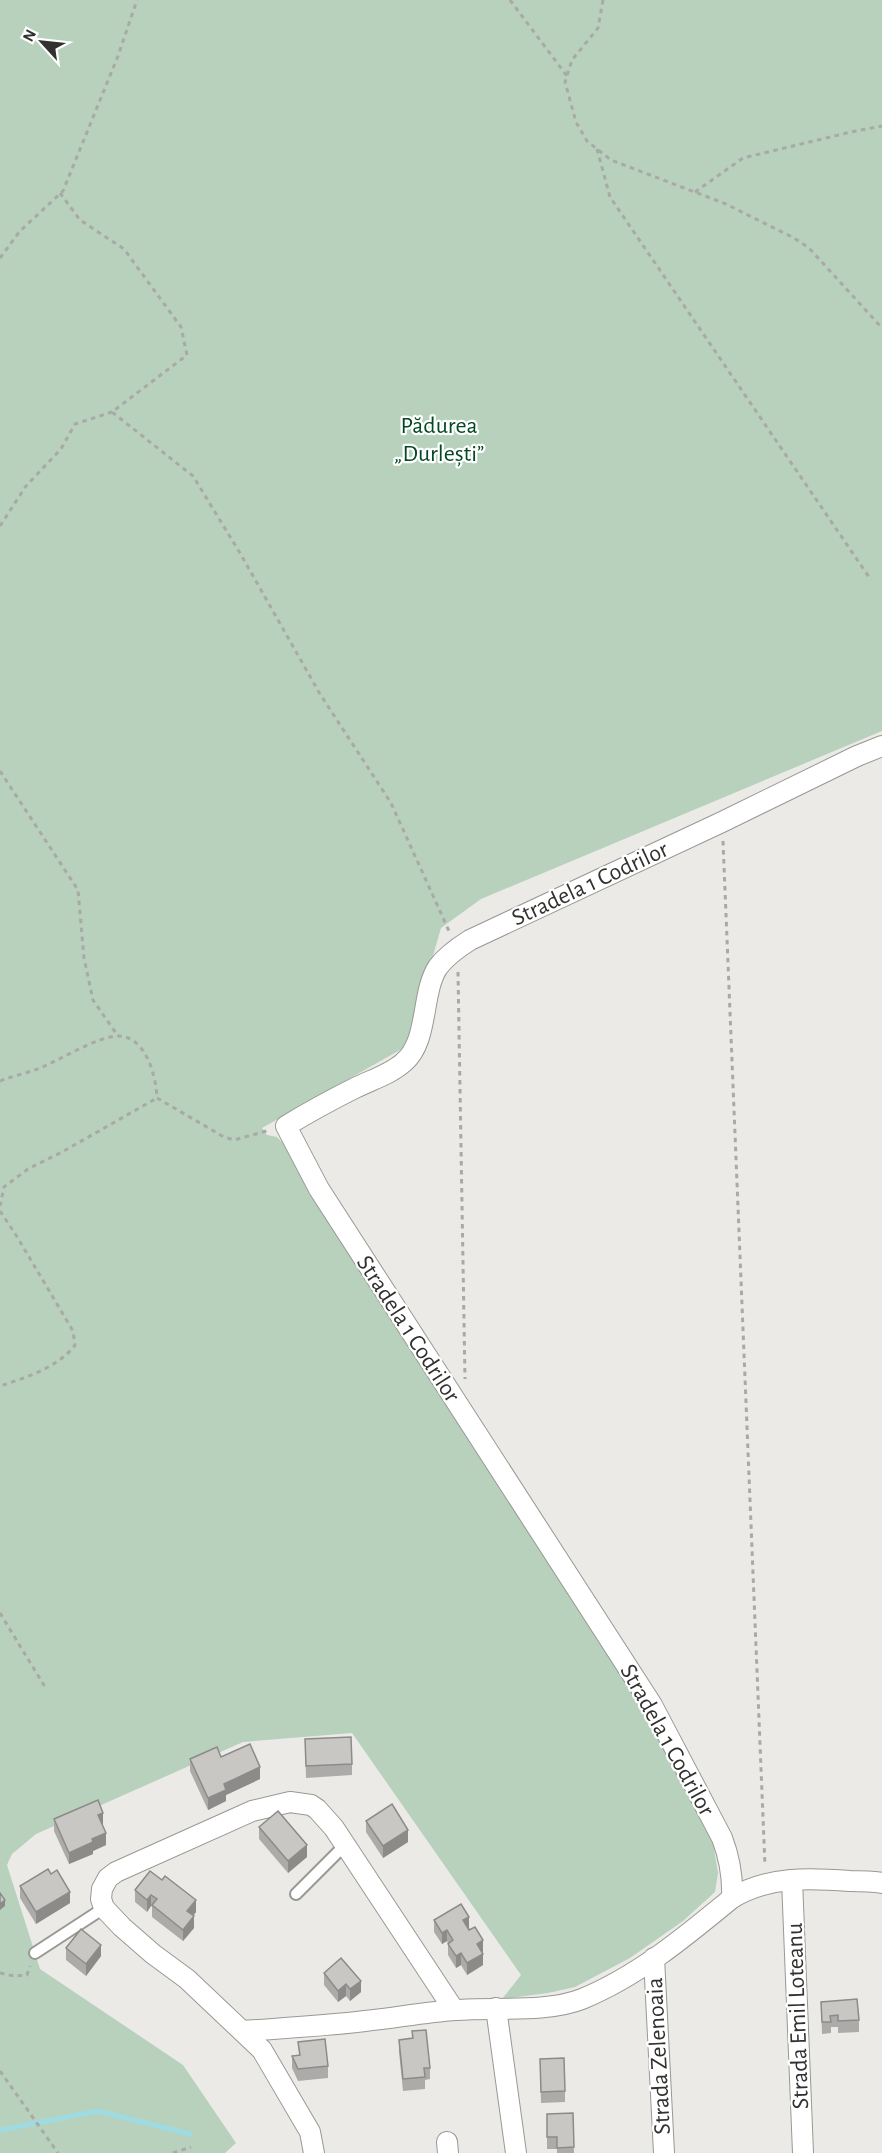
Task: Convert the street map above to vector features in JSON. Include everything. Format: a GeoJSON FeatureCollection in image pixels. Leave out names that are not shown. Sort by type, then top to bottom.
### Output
{"type":"FeatureCollection","features":[{"type":"Feature","properties":{"kind":"street","name":"Stradela 1 Codrilor"},"geometry":{"type":"LineString","coordinates":[[732,1898],[733,1880],[730,1859],[722,1838],[651,1705],[318,1189],[286,1126],[317,1106],[406,1061],[418,1040],[432,982],[438,967],[457,948],[882,746]]}},
{"type":"Feature","properties":{"kind":"street"},"geometry":{"type":"LineString","coordinates":[[314,2153],[310,2132],[305,2122],[262,2050],[187,1979],[153,1954],[104,1908],[101,1899],[102,1889],[108,1878],[116,1872],[252,1811],[290,1802],[310,1805],[323,1814],[345,1845],[454,2010]]}},
{"type":"Feature","properties":{"kind":"street"},"geometry":{"type":"LineString","coordinates":[[243,2031],[364,2022],[454,2010],[558,2006],[580,2000],[610,1986],[654,1958],[747,1888],[792,1880],[830,1879],[882,1883]]}},
{"type":"Feature","properties":{"kind":"street","name":"Strada Emil Loteanu"},"geometry":{"type":"LineString","coordinates":[[792,1880],[803,2153]]}},
{"type":"Feature","properties":{"kind":"street","name":"Strada Zelenoaia"},"geometry":{"type":"LineString","coordinates":[[654,1958],[664,2153]]}},
{"type":"Feature","properties":{"kind":"street"},"geometry":{"type":"LineString","coordinates":[[496,2008],[516,2153]]}},
{"type":"Feature","properties":{"kind":"lane"},"geometry":{"type":"LineString","coordinates":[[296,1894],[345,1845]]}},
{"type":"Feature","properties":{"kind":"lane"},"geometry":{"type":"LineString","coordinates":[[35,1953],[104,1908]]}},
{"type":"Feature","properties":{"kind":"path"},"geometry":{"type":"LineString","coordinates":[[0,258],[20,231],[63,191],[118,56],[136,0]]}},
{"type":"Feature","properties":{"kind":"path"},"geometry":{"type":"LineString","coordinates":[[510,0],[567,76]]}},
{"type":"Feature","properties":{"kind":"path"},"geometry":{"type":"LineString","coordinates":[[603,0],[598,28],[572,60],[565,82],[576,122],[587,141],[611,160],[726,204],[794,238],[809,249],[882,328]]}},
{"type":"Feature","properties":{"kind":"path"},"geometry":{"type":"LineString","coordinates":[[695,192],[742,158],[882,126]]}},
{"type":"Feature","properties":{"kind":"path"},"geometry":{"type":"LineString","coordinates":[[597,149],[610,197],[871,580]]}},
{"type":"Feature","properties":{"kind":"path"},"geometry":{"type":"LineString","coordinates":[[0,526],[26,486],[62,449],[75,424],[112,412],[187,355],[181,327],[124,249],[80,220],[60,193]]}},
{"type":"Feature","properties":{"kind":"path"},"geometry":{"type":"LineString","coordinates":[[112,412],[193,476],[240,553],[320,694],[391,803],[457,948],[465,1382]]}},
{"type":"Feature","properties":{"kind":"path"},"geometry":{"type":"LineString","coordinates":[[0,771],[78,890],[84,958],[93,1000],[118,1036]]}},
{"type":"Feature","properties":{"kind":"path"},"geometry":{"type":"LineString","coordinates":[[722,822],[765,1883]]}},
{"type":"Feature","properties":{"kind":"path"},"geometry":{"type":"LineString","coordinates":[[0,1081],[38,1069],[95,1042],[118,1036],[129,1039],[141,1047],[156,1077],[157,1098]]}},
{"type":"Feature","properties":{"kind":"path"},"geometry":{"type":"LineString","coordinates":[[157,1098],[224,1137],[234,1140],[286,1126]]}},
{"type":"Feature","properties":{"kind":"path"},"geometry":{"type":"LineString","coordinates":[[0,1206],[4,1187],[28,1169],[157,1098]]}},
{"type":"Feature","properties":{"kind":"path"},"geometry":{"type":"LineString","coordinates":[[0,1211],[73,1331],[75,1345],[67,1356],[23,1379],[0,1386]]}},
{"type":"Feature","properties":{"kind":"path"},"geometry":{"type":"LineString","coordinates":[[0,1613],[45,1687]]}},
{"type":"Feature","properties":{"kind":"path"},"geometry":{"type":"LineString","coordinates":[[0,1973],[14,1976],[27,1975],[35,1953]]}},
{"type":"Feature","properties":{"kind":"path"},"geometry":{"type":"LineString","coordinates":[[0,2071],[58,2153]]}},
{"type":"Feature","properties":{"kind":"path"},"geometry":{"type":"LineString","coordinates":[[173,2153],[191,2147]]}},
{"type":"Feature","properties":{"kind":"green space","name":"Pădurea „Durlești”"},"geometry":{"type":"Polygon","coordinates":[[[0,0],[882,0],[882,731],[481,899],[441,928],[407,1046],[262,1128],[267,1135],[277,1137],[287,1147],[658,1725],[713,1843],[718,1873],[715,1892],[683,1921],[630,1958],[575,1987],[502,1999],[521,1975],[352,1733],[243,1742],[36,1834],[12,1854],[7,1865],[40,1969],[183,2065],[236,2143],[225,2153],[0,2153],[0,0]]]}},
{"type":"Feature","properties":{"kind":"building"},"geometry":{"type":"Polygon","coordinates":[[[351,1737],[352,1764],[306,1766],[305,1739],[351,1737]]]}},
{"type":"Feature","properties":{"kind":"building"},"geometry":{"type":"Polygon","coordinates":[[[250,1744],[260,1767],[224,1784],[226,1790],[208,1798],[190,1759],[217,1747],[221,1757],[250,1744]]]}},
{"type":"Feature","properties":{"kind":"building"},"geometry":{"type":"Polygon","coordinates":[[[98,1800],[103,1813],[98,1815],[106,1833],[69,1853],[54,1819],[98,1800]]]}},
{"type":"Feature","properties":{"kind":"building"},"geometry":{"type":"Polygon","coordinates":[[[392,1804],[408,1830],[383,1846],[366,1821],[392,1804]]]}},
{"type":"Feature","properties":{"kind":"building"},"geometry":{"type":"Polygon","coordinates":[[[278,1811],[307,1845],[288,1861],[259,1827],[278,1811]]]}},
{"type":"Feature","properties":{"kind":"building"},"geometry":{"type":"Polygon","coordinates":[[[48,1869],[51,1874],[57,1870],[70,1892],[36,1912],[20,1886],[48,1869]]]}},
{"type":"Feature","properties":{"kind":"building"},"geometry":{"type":"Polygon","coordinates":[[[150,1871],[162,1880],[165,1876],[196,1900],[187,1911],[194,1916],[183,1930],[152,1905],[157,1899],[151,1895],[147,1900],[135,1890],[150,1871]]]}},
{"type":"Feature","properties":{"kind":"building"},"geometry":{"type":"Polygon","coordinates":[[[0,1893],[5,1900],[0,1904],[0,1893]]]}},
{"type":"Feature","properties":{"kind":"building"},"geometry":{"type":"Polygon","coordinates":[[[461,1904],[469,1917],[463,1920],[469,1930],[475,1927],[483,1940],[477,1944],[483,1954],[467,1963],[461,1953],[456,1956],[448,1944],[453,1940],[447,1930],[442,1933],[434,1920],[461,1904]]]}},
{"type":"Feature","properties":{"kind":"building"},"geometry":{"type":"Polygon","coordinates":[[[81,1929],[101,1945],[86,1964],[66,1948],[81,1929]]]}},
{"type":"Feature","properties":{"kind":"building"},"geometry":{"type":"Polygon","coordinates":[[[341,1958],[361,1981],[350,1989],[346,1984],[338,1991],[324,1973],[341,1958]]]}},
{"type":"Feature","properties":{"kind":"building"},"geometry":{"type":"Polygon","coordinates":[[[857,1999],[859,2020],[838,2021],[838,2015],[830,2016],[831,2022],[822,2022],[821,2002],[857,1999]]]}},
{"type":"Feature","properties":{"kind":"building"},"geometry":{"type":"Polygon","coordinates":[[[426,2030],[430,2068],[424,2068],[425,2077],[403,2079],[399,2040],[413,2038],[412,2031],[426,2030]]]}},
{"type":"Feature","properties":{"kind":"building"},"geometry":{"type":"Polygon","coordinates":[[[325,2039],[328,2066],[298,2069],[292,2056],[300,2055],[298,2042],[325,2039]]]}},
{"type":"Feature","properties":{"kind":"building"},"geometry":{"type":"Polygon","coordinates":[[[564,2058],[565,2091],[541,2092],[540,2059],[564,2058]]]}},
{"type":"Feature","properties":{"kind":"building"},"geometry":{"type":"Polygon","coordinates":[[[573,2113],[574,2147],[557,2148],[557,2137],[547,2137],[547,2114],[573,2113]]]}},
{"type":"Feature","properties":{"kind":"waterway"},"geometry":{"type":"LineString","coordinates":[[0,2130],[98,2111],[190,2134]]}}]}
